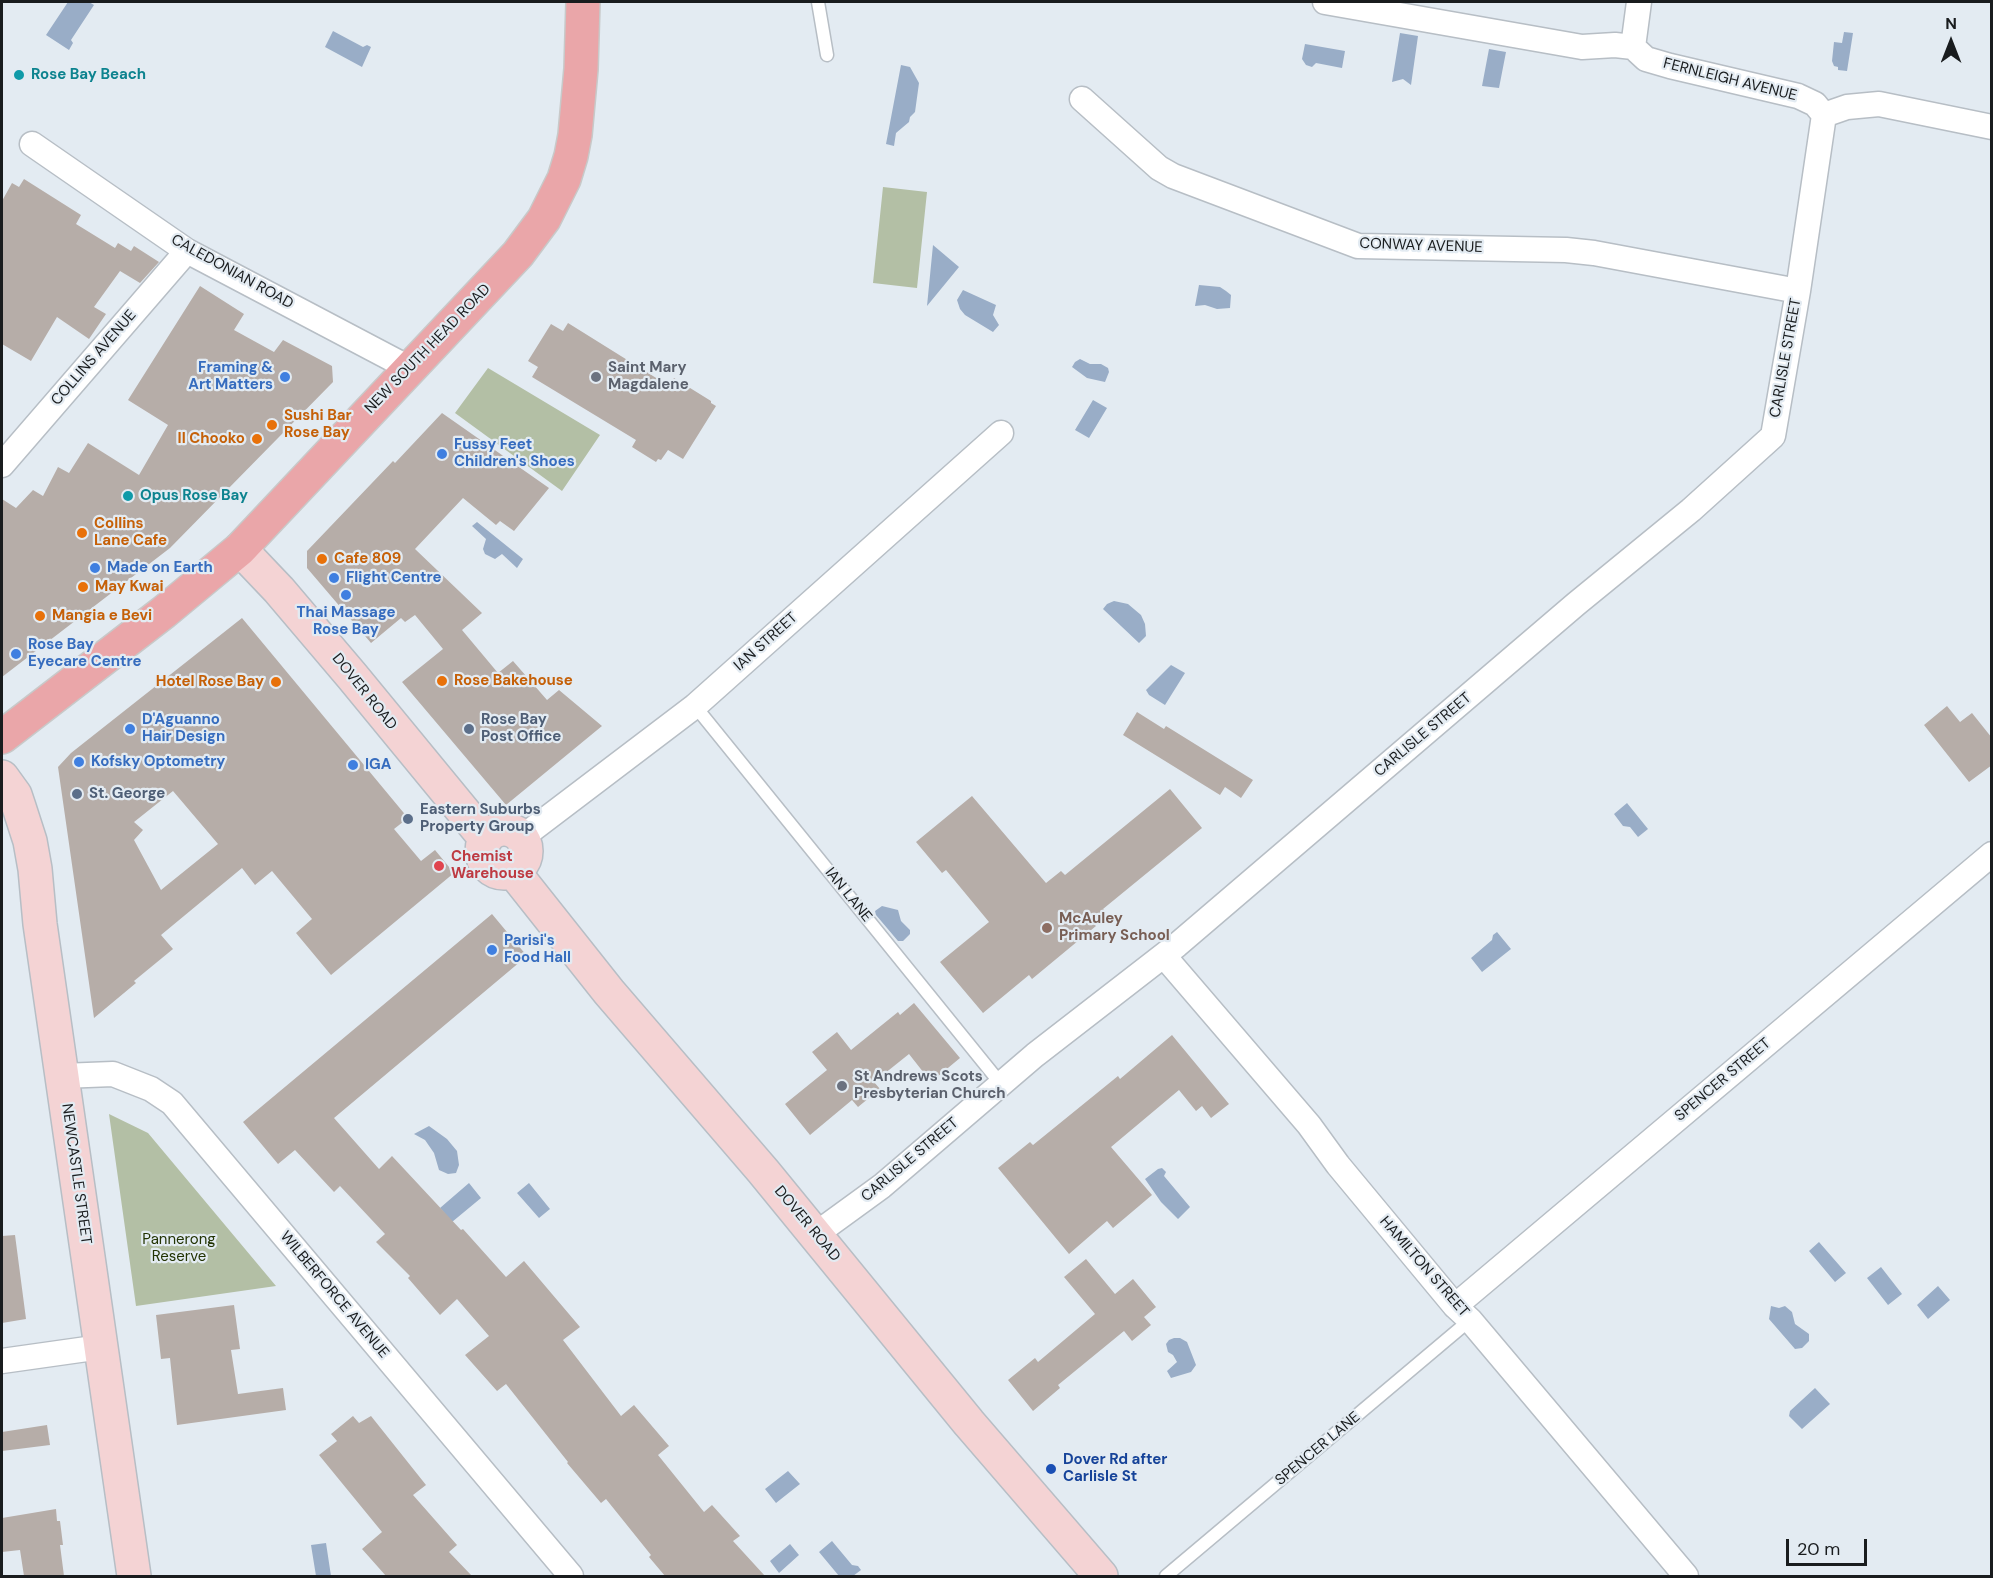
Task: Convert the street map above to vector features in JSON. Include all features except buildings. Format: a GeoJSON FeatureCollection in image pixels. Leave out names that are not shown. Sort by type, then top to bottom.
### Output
{"type":"FeatureCollection","features":[{"type":"Feature","properties":{"kind":"main road","name":"NEW SOUTH HEAD ROAD"},"geometry":{"type":"LineString","coordinates":[[2,737],[173,605],[240,549],[518,254],[544,219],[564,179],[575,135],[581,69],[583,2]]}},
{"type":"Feature","properties":{"kind":"street","name":"FERNLEIGH AVENUE"},"geometry":{"type":"LineString","coordinates":[[1325,2],[1582,47],[1615,45],[1633,47],[1646,59],[1798,96],[1815,104],[1824,115]]}},
{"type":"Feature","properties":{"kind":"street"},"geometry":{"type":"LineString","coordinates":[[1633,47],[1639,2]]}},
{"type":"Feature","properties":{"kind":"street","name":"CONWAY AVENUE"},"geometry":{"type":"LineString","coordinates":[[1082,99],[1159,168],[1173,176],[1358,246],[1566,250],[1594,253],[1798,291]]}},
{"type":"Feature","properties":{"kind":"street"},"geometry":{"type":"LineString","coordinates":[[1824,115],[1847,107],[1879,104],[1992,127]]}},
{"type":"Feature","properties":{"kind":"street","name":"CARLISLE STREET"},"geometry":{"type":"LineString","coordinates":[[816,1234],[882,1186],[1035,1055],[1164,956],[1690,510],[1773,436],[1798,291],[1824,115]]}},
{"type":"Feature","properties":{"kind":"street","name":"CALEDONIAN ROAD"},"geometry":{"type":"LineString","coordinates":[[32,144],[187,250],[409,369]]}},
{"type":"Feature","properties":{"kind":"street","name":"COLLINS AVENUE"},"geometry":{"type":"LineString","coordinates":[[2,465],[187,250]]}},
{"type":"Feature","properties":{"kind":"street","name":"IAN STREET"},"geometry":{"type":"LineString","coordinates":[[520,836],[529,832],[695,706],[1001,433]]}},
{"type":"Feature","properties":{"kind":"street","name":"DOVER ROAD"},"geometry":{"type":"LineString","coordinates":[[240,549],[337,659],[486,839]]}},
{"type":"Feature","properties":{"kind":"street","name":"NEWCASTLE STREET"},"geometry":{"type":"LineString","coordinates":[[2,777],[15,795],[30,841],[134,1576]]}},
{"type":"Feature","properties":{"kind":"street"},"geometry":{"type":"LineString","coordinates":[[498,830],[506,830],[520,836],[525,855],[519,867],[508,873],[497,872],[486,865],[482,852],[486,839],[498,830]]}},
{"type":"Feature","properties":{"kind":"street","name":"SPENCER STREET"},"geometry":{"type":"LineString","coordinates":[[1463,1313],[1992,854]]}},
{"type":"Feature","properties":{"kind":"street","name":"DOVER ROAD"},"geometry":{"type":"LineString","coordinates":[[513,871],[615,1000],[816,1234],[969,1423],[1101,1576]]}},
{"type":"Feature","properties":{"kind":"street","name":"HAMILTON STREET"},"geometry":{"type":"LineString","coordinates":[[1164,956],[1309,1125],[1338,1165],[1686,1576]]}},
{"type":"Feature","properties":{"kind":"street","name":"WILBERFORCE AVENUE"},"geometry":{"type":"LineString","coordinates":[[62,1076],[113,1074],[151,1089],[172,1103],[571,1576]]}},
{"type":"Feature","properties":{"kind":"street"},"geometry":{"type":"LineString","coordinates":[[2,1361],[101,1347]]}},
{"type":"Feature","properties":{"kind":"lane"},"geometry":{"type":"LineString","coordinates":[[818,2],[827,55]]}},
{"type":"Feature","properties":{"kind":"lane","name":"IAN LANE"},"geometry":{"type":"LineString","coordinates":[[695,706],[1001,1084]]}},
{"type":"Feature","properties":{"kind":"lane","name":"SPENCER LANE"},"geometry":{"type":"LineString","coordinates":[[1166,1576],[1463,1313]]}},
{"type":"Feature","properties":{"kind":"green space"},"geometry":{"type":"Polygon","coordinates":[[[883,187],[927,192],[917,288],[873,283],[883,187]]]}},
{"type":"Feature","properties":{"kind":"green space"},"geometry":{"type":"Polygon","coordinates":[[[488,368],[600,435],[562,491],[455,413],[488,368]]]}},
{"type":"Feature","properties":{"kind":"green space","name":"Pannerong Reserve"},"geometry":{"type":"Polygon","coordinates":[[[109,1114],[148,1133],[276,1286],[136,1306],[109,1114]]]}},
{"type":"Feature","properties":{"kind":"water"},"geometry":{"type":"Polygon","coordinates":[[[68,2],[89,2],[94,5],[71,40],[73,43],[69,50],[46,35],[68,2]]]}},
{"type":"Feature","properties":{"kind":"water"},"geometry":{"type":"Polygon","coordinates":[[[333,31],[363,47],[367,45],[371,47],[362,67],[325,47],[333,31]]]}},
{"type":"Feature","properties":{"kind":"water"},"geometry":{"type":"Polygon","coordinates":[[[1844,32],[1853,33],[1847,71],[1838,70],[1832,61],[1834,42],[1842,43],[1844,32]]]}},
{"type":"Feature","properties":{"kind":"water"},"geometry":{"type":"Polygon","coordinates":[[[1400,33],[1418,36],[1411,85],[1403,79],[1392,82],[1400,33]]]}},
{"type":"Feature","properties":{"kind":"water"},"geometry":{"type":"Polygon","coordinates":[[[1305,44],[1345,51],[1342,68],[1316,63],[1312,67],[1306,65],[1302,59],[1305,44]]]}},
{"type":"Feature","properties":{"kind":"water"},"geometry":{"type":"Polygon","coordinates":[[[1489,49],[1506,52],[1499,88],[1482,86],[1489,49]]]}},
{"type":"Feature","properties":{"kind":"water"},"geometry":{"type":"Polygon","coordinates":[[[901,65],[910,67],[919,83],[915,112],[909,122],[896,133],[894,146],[886,144],[901,65]]]}},
{"type":"Feature","properties":{"kind":"water"},"geometry":{"type":"Polygon","coordinates":[[[933,245],[959,267],[927,306],[933,245]]]}},
{"type":"Feature","properties":{"kind":"water"},"geometry":{"type":"Polygon","coordinates":[[[1199,285],[1220,287],[1226,291],[1231,295],[1230,308],[1195,306],[1199,285]]]}},
{"type":"Feature","properties":{"kind":"water"},"geometry":{"type":"Polygon","coordinates":[[[963,290],[996,305],[993,315],[999,325],[993,332],[965,315],[960,309],[957,300],[963,290]]]}},
{"type":"Feature","properties":{"kind":"water"},"geometry":{"type":"Polygon","coordinates":[[[1080,359],[1108,368],[1109,372],[1105,382],[1087,378],[1072,367],[1080,359]]]}},
{"type":"Feature","properties":{"kind":"water"},"geometry":{"type":"Polygon","coordinates":[[[1093,400],[1107,408],[1089,438],[1075,430],[1093,400]]]}},
{"type":"Feature","properties":{"kind":"water"},"geometry":{"type":"Polygon","coordinates":[[[477,522],[523,559],[517,568],[502,554],[495,559],[485,554],[483,549],[486,539],[472,526],[477,522]]]}},
{"type":"Feature","properties":{"kind":"water"},"geometry":{"type":"Polygon","coordinates":[[[1114,601],[1128,604],[1141,615],[1145,624],[1146,636],[1139,643],[1103,609],[1114,601]]]}},
{"type":"Feature","properties":{"kind":"water"},"geometry":{"type":"Polygon","coordinates":[[[1171,665],[1185,673],[1165,705],[1149,695],[1146,690],[1171,665]]]}},
{"type":"Feature","properties":{"kind":"water"},"geometry":{"type":"Polygon","coordinates":[[[1627,803],[1648,829],[1638,837],[1630,827],[1623,826],[1614,814],[1627,803]]]}},
{"type":"Feature","properties":{"kind":"water"},"geometry":{"type":"Polygon","coordinates":[[[882,906],[898,910],[901,921],[910,930],[910,934],[903,941],[898,941],[876,915],[875,911],[882,906]]]}},
{"type":"Feature","properties":{"kind":"water"},"geometry":{"type":"Polygon","coordinates":[[[1497,932],[1511,949],[1482,972],[1471,958],[1492,940],[1493,935],[1497,932]]]}},
{"type":"Feature","properties":{"kind":"water"},"geometry":{"type":"Polygon","coordinates":[[[429,1126],[447,1139],[457,1151],[459,1165],[456,1173],[448,1174],[439,1170],[434,1153],[425,1140],[414,1134],[429,1126]]]}},
{"type":"Feature","properties":{"kind":"water"},"geometry":{"type":"Polygon","coordinates":[[[1162,1168],[1166,1172],[1164,1176],[1190,1207],[1178,1219],[1161,1202],[1145,1179],[1162,1168]]]}},
{"type":"Feature","properties":{"kind":"water"},"geometry":{"type":"Polygon","coordinates":[[[469,1183],[481,1198],[452,1222],[440,1208],[469,1183]]]}},
{"type":"Feature","properties":{"kind":"water"},"geometry":{"type":"Polygon","coordinates":[[[529,1183],[550,1209],[539,1218],[517,1193],[529,1183]]]}},
{"type":"Feature","properties":{"kind":"water"},"geometry":{"type":"Polygon","coordinates":[[[1819,1242],[1846,1273],[1835,1282],[1809,1251],[1819,1242]]]}},
{"type":"Feature","properties":{"kind":"water"},"geometry":{"type":"Polygon","coordinates":[[[1881,1267],[1902,1294],[1888,1305],[1867,1278],[1881,1267]]]}},
{"type":"Feature","properties":{"kind":"water"},"geometry":{"type":"Polygon","coordinates":[[[1938,1286],[1950,1300],[1928,1319],[1917,1305],[1938,1286]]]}},
{"type":"Feature","properties":{"kind":"water"},"geometry":{"type":"Polygon","coordinates":[[[1771,1306],[1779,1308],[1785,1306],[1792,1312],[1795,1324],[1809,1334],[1809,1341],[1802,1348],[1795,1349],[1769,1319],[1771,1306]]]}},
{"type":"Feature","properties":{"kind":"water"},"geometry":{"type":"Polygon","coordinates":[[[1174,1338],[1187,1342],[1196,1365],[1191,1372],[1171,1378],[1167,1371],[1177,1362],[1168,1352],[1166,1344],[1174,1338]]]}},
{"type":"Feature","properties":{"kind":"water"},"geometry":{"type":"Polygon","coordinates":[[[1815,1388],[1830,1404],[1802,1429],[1789,1416],[1790,1411],[1815,1388]]]}},
{"type":"Feature","properties":{"kind":"water"},"geometry":{"type":"Polygon","coordinates":[[[788,1471],[800,1484],[776,1503],[765,1489],[788,1471]]]}},
{"type":"Feature","properties":{"kind":"water"},"geometry":{"type":"Polygon","coordinates":[[[832,1541],[852,1565],[858,1566],[861,1570],[853,1576],[839,1576],[819,1552],[832,1541]]]}},
{"type":"Feature","properties":{"kind":"water"},"geometry":{"type":"Polygon","coordinates":[[[326,1543],[331,1576],[316,1576],[311,1545],[326,1543]]]}},
{"type":"Feature","properties":{"kind":"water"},"geometry":{"type":"Polygon","coordinates":[[[790,1544],[799,1555],[779,1573],[770,1561],[790,1544]]]}},
{"type":"Feature","properties":{"kind":"place","name":"Rose Bay Beach"},"geometry":{"type":"Point","coordinates":[19,75]}},
{"type":"Feature","properties":{"kind":"place","name":"Framing & Art Matters"},"geometry":{"type":"Point","coordinates":[285,377]}},
{"type":"Feature","properties":{"kind":"place","name":"Saint Mary Magdalene"},"geometry":{"type":"Point","coordinates":[596,377]}},
{"type":"Feature","properties":{"kind":"place","name":"Sushi Bar Rose Bay"},"geometry":{"type":"Point","coordinates":[272,425]}},
{"type":"Feature","properties":{"kind":"place","name":"Il Chooko"},"geometry":{"type":"Point","coordinates":[257,439]}},
{"type":"Feature","properties":{"kind":"place","name":"Fussy Feet Children's Shoes"},"geometry":{"type":"Point","coordinates":[442,454]}},
{"type":"Feature","properties":{"kind":"place","name":"Opus Rose Bay"},"geometry":{"type":"Point","coordinates":[128,496]}},
{"type":"Feature","properties":{"kind":"place","name":"Collins Lane Cafe"},"geometry":{"type":"Point","coordinates":[82,533]}},
{"type":"Feature","properties":{"kind":"place","name":"Cafe 809"},"geometry":{"type":"Point","coordinates":[322,559]}},
{"type":"Feature","properties":{"kind":"place","name":"Made on Earth"},"geometry":{"type":"Point","coordinates":[95,568]}},
{"type":"Feature","properties":{"kind":"place","name":"Flight Centre"},"geometry":{"type":"Point","coordinates":[334,578]}},
{"type":"Feature","properties":{"kind":"place","name":"May Kwai"},"geometry":{"type":"Point","coordinates":[83,587]}},
{"type":"Feature","properties":{"kind":"place","name":"Thai Massage Rose Bay"},"geometry":{"type":"Point","coordinates":[346,595]}},
{"type":"Feature","properties":{"kind":"place","name":"Mangia e Bevi"},"geometry":{"type":"Point","coordinates":[40,616]}},
{"type":"Feature","properties":{"kind":"place","name":"Rose Bay Eyecare Centre"},"geometry":{"type":"Point","coordinates":[16,654]}},
{"type":"Feature","properties":{"kind":"place","name":"Rose Bakehouse"},"geometry":{"type":"Point","coordinates":[442,681]}},
{"type":"Feature","properties":{"kind":"place","name":"Hotel Rose Bay"},"geometry":{"type":"Point","coordinates":[276,682]}},
{"type":"Feature","properties":{"kind":"place","name":"D'Aguanno Hair Design"},"geometry":{"type":"Point","coordinates":[130,729]}},
{"type":"Feature","properties":{"kind":"place","name":"Rose Bay Post Office"},"geometry":{"type":"Point","coordinates":[469,729]}},
{"type":"Feature","properties":{"kind":"place","name":"Kofsky Optometry"},"geometry":{"type":"Point","coordinates":[79,762]}},
{"type":"Feature","properties":{"kind":"place","name":"IGA"},"geometry":{"type":"Point","coordinates":[353,765]}},
{"type":"Feature","properties":{"kind":"place","name":"St. George"},"geometry":{"type":"Point","coordinates":[77,794]}},
{"type":"Feature","properties":{"kind":"place","name":"Eastern Suburbs Property Group"},"geometry":{"type":"Point","coordinates":[408,819]}},
{"type":"Feature","properties":{"kind":"place","name":"Chemist Warehouse"},"geometry":{"type":"Point","coordinates":[439,866]}},
{"type":"Feature","properties":{"kind":"place","name":"McAuley Primary School"},"geometry":{"type":"Point","coordinates":[1047,928]}},
{"type":"Feature","properties":{"kind":"place","name":"Parisi's Food Hall"},"geometry":{"type":"Point","coordinates":[492,950]}},
{"type":"Feature","properties":{"kind":"place","name":"St Andrews Scots Presbyterian Church"},"geometry":{"type":"Point","coordinates":[842,1086]}},
{"type":"Feature","properties":{"kind":"place","name":"Dover Rd after Carlisle St"},"geometry":{"type":"Point","coordinates":[1051,1469]}}]}
